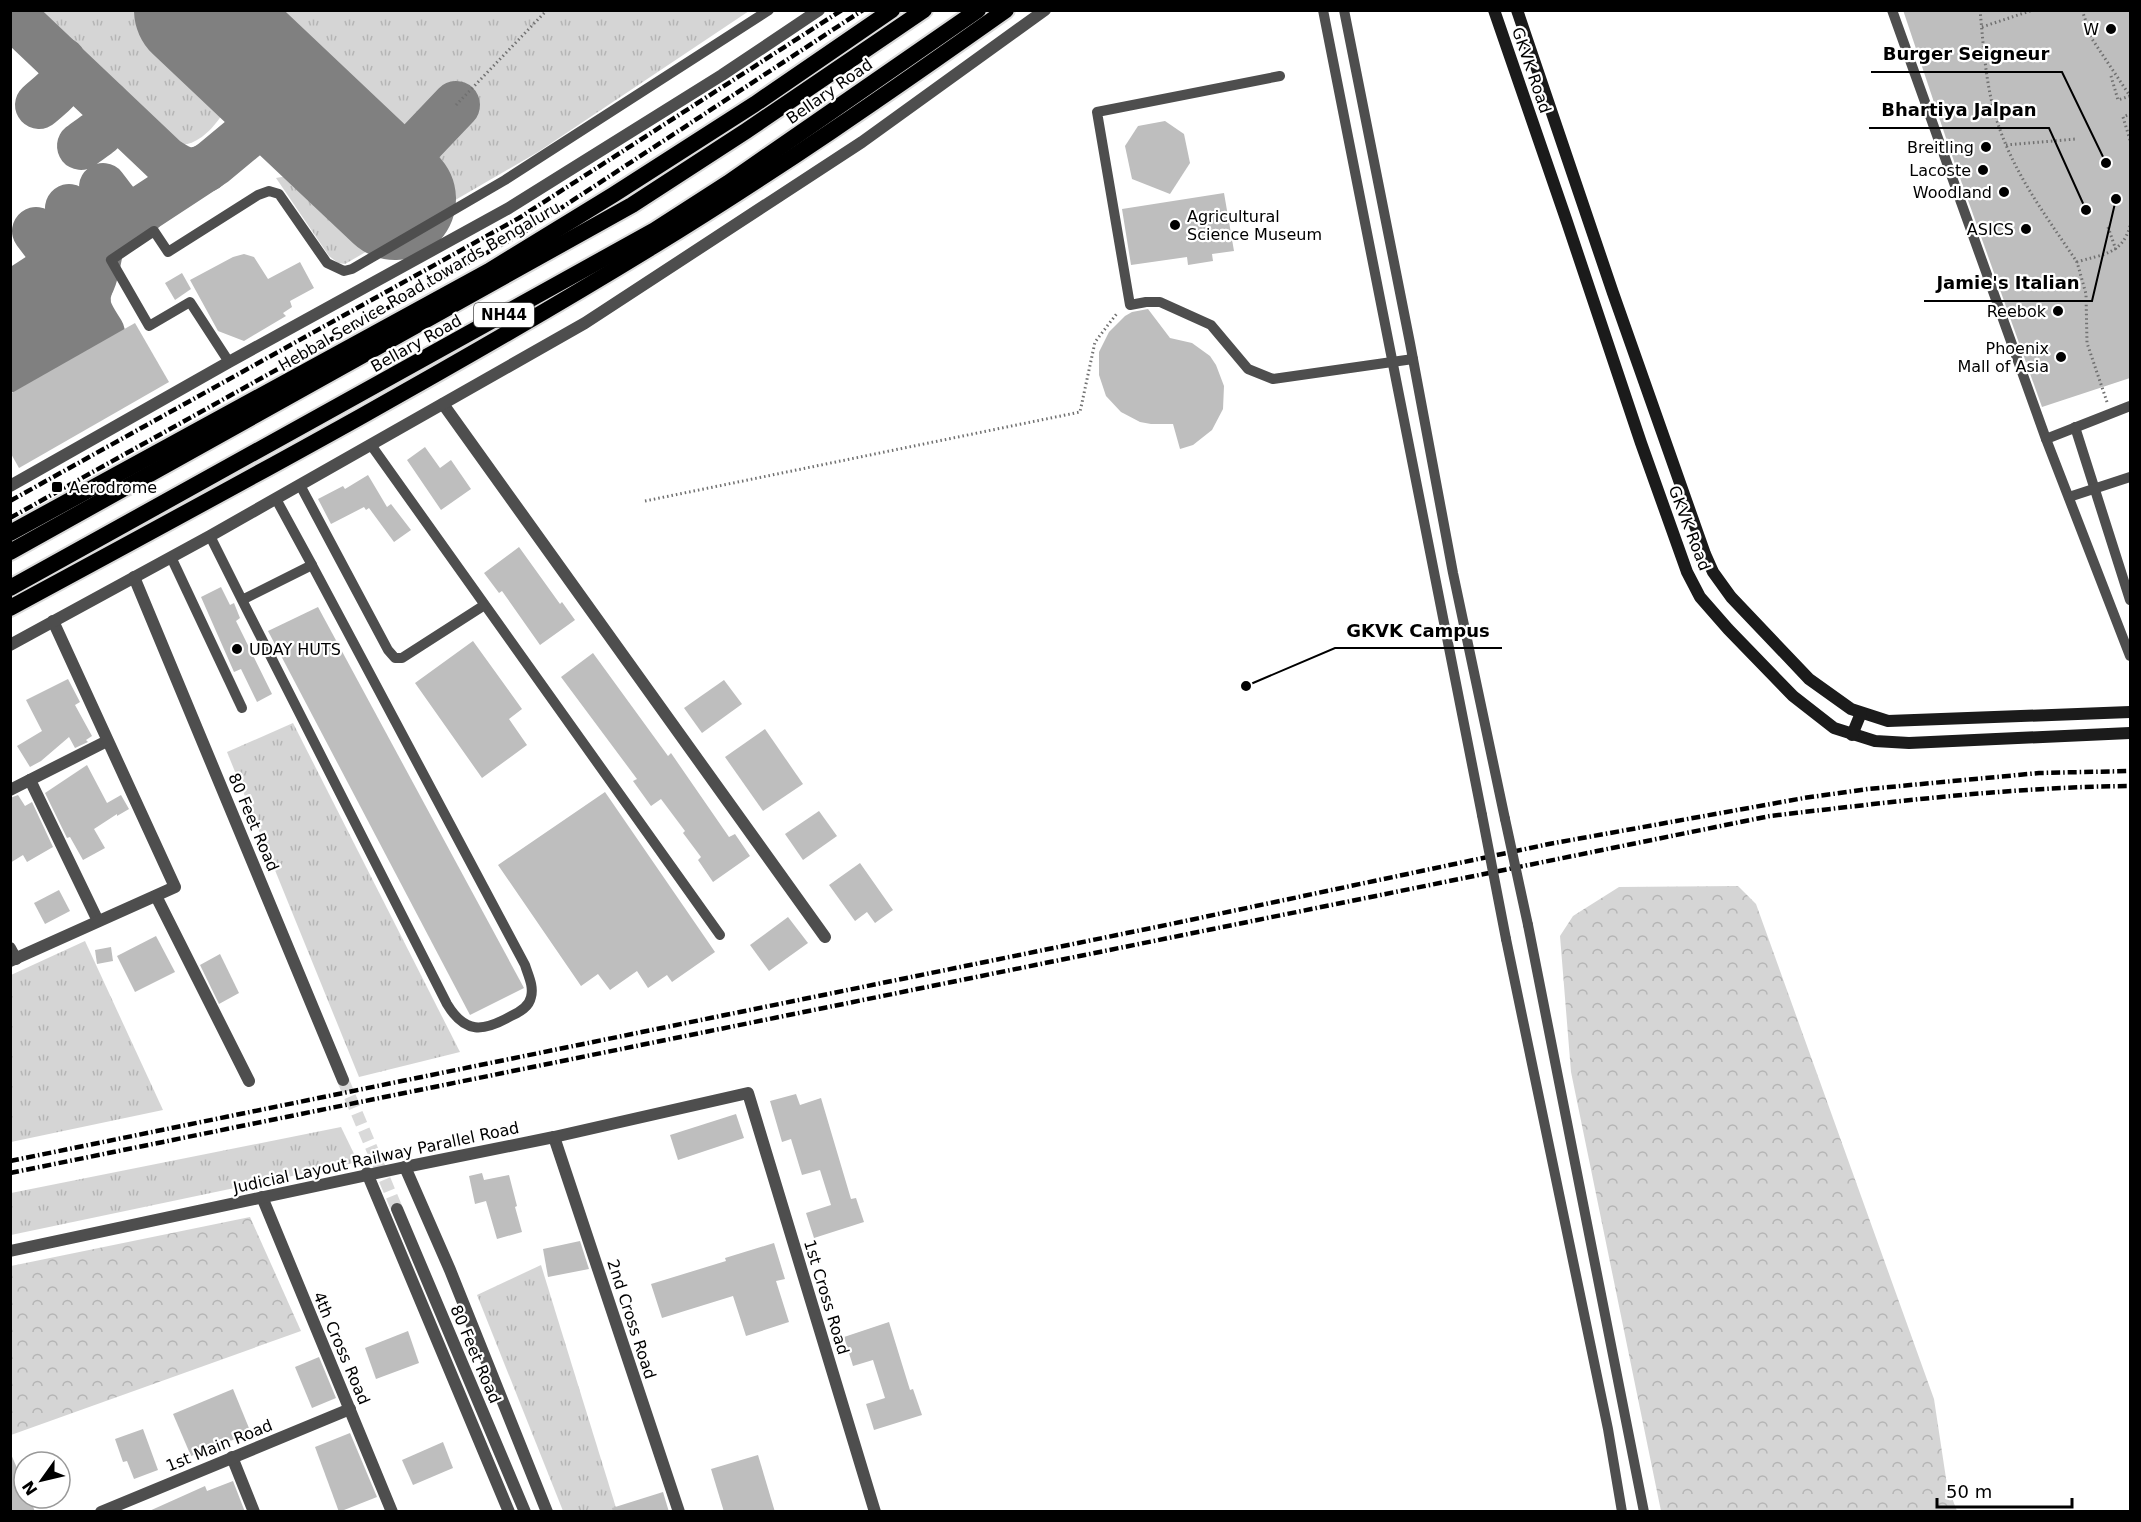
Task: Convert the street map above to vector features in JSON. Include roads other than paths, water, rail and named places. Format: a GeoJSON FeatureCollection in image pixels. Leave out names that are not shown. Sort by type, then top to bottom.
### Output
{"type":"FeatureCollection","features":[{"type":"Feature","properties":{"kind":"highway","name":"Hebbal Service Road towards Bengaluru"},"geometry":{"type":"LineString","coordinates":[[10,533],[489,271],[746,111],[892,10]]}},
{"type":"Feature","properties":{"kind":"highway","name":"Bellary Road"},"geometry":{"type":"LineString","coordinates":[[10,552],[632,205],[924,10]]}},
{"type":"Feature","properties":{"kind":"highway","name":"Bellary Road"},"geometry":{"type":"LineString","coordinates":[[10,588],[655,230],[728,183],[978,10]]}},
{"type":"Feature","properties":{"kind":"highway"},"geometry":{"type":"LineString","coordinates":[[10,608],[431,378],[652,247],[844,124],[1006,10]]}},
{"type":"Feature","properties":{"kind":"main road","name":"GKVK Road"},"geometry":{"type":"LineString","coordinates":[[1494,10],[1641,443],[1688,572],[1700,597],[1707,605],[1793,696],[1834,728],[1852,735],[1875,741],[1909,743],[2130,733]]}},
{"type":"Feature","properties":{"kind":"main road","name":"GKVK Road"},"geometry":{"type":"LineString","coordinates":[[1517,10],[1701,543],[1713,572],[1731,597],[1809,679],[1851,709],[1888,721],[2130,712]]}},
{"type":"Feature","properties":{"kind":"main road"},"geometry":{"type":"LineString","coordinates":[[1852,735],[1861,713]]}},
{"type":"Feature","properties":{"kind":"street"},"geometry":{"type":"LineString","coordinates":[[10,486],[509,208],[722,75],[819,10]]}},
{"type":"Feature","properties":{"kind":"street"},"geometry":{"type":"LineString","coordinates":[[10,645],[276,499],[605,310],[862,142],[1043,12]]}},
{"type":"Feature","properties":{"kind":"street"},"geometry":{"type":"LineString","coordinates":[[443,404],[825,937]]}},
{"type":"Feature","properties":{"kind":"street","name":"80 Feet Road"},"geometry":{"type":"LineString","coordinates":[[134,577],[343,1080]]}},
{"type":"Feature","properties":{"kind":"street"},"geometry":{"type":"LineString","coordinates":[[12,956],[175,887],[53,621]]}},
{"type":"Feature","properties":{"kind":"street"},"geometry":{"type":"LineString","coordinates":[[10,790],[107,741]]}},
{"type":"Feature","properties":{"kind":"street"},"geometry":{"type":"LineString","coordinates":[[30,780],[98,921]]}},
{"type":"Feature","properties":{"kind":"street"},"geometry":{"type":"LineString","coordinates":[[156,896],[249,1081]]}},
{"type":"Feature","properties":{"kind":"street","name":"Judicial Layout Railway Parallel Road"},"geometry":{"type":"LineString","coordinates":[[10,1251],[367,1173],[554,1137],[748,1093]]}},
{"type":"Feature","properties":{"kind":"street","name":"1st Cross Road"},"geometry":{"type":"LineString","coordinates":[[748,1093],[875,1512]]}},
{"type":"Feature","properties":{"kind":"street","name":"2nd Cross Road"},"geometry":{"type":"LineString","coordinates":[[554,1137],[679,1512]]}},
{"type":"Feature","properties":{"kind":"street"},"geometry":{"type":"LineString","coordinates":[[405,1167],[450,1270],[547,1512]]}},
{"type":"Feature","properties":{"kind":"street"},"geometry":{"type":"LineString","coordinates":[[367,1173],[509,1512]]}},
{"type":"Feature","properties":{"kind":"street","name":"4th Cross Road"},"geometry":{"type":"LineString","coordinates":[[262,1197],[392,1512]]}},
{"type":"Feature","properties":{"kind":"street","name":"80 Feet Road"},"geometry":{"type":"LineString","coordinates":[[397,1209],[525,1512]]}},
{"type":"Feature","properties":{"kind":"street","name":"1st Main Road"},"geometry":{"type":"LineString","coordinates":[[101,1512],[350,1409]]}},
{"type":"Feature","properties":{"kind":"street"},"geometry":{"type":"LineString","coordinates":[[232,1457],[254,1512]]}},
{"type":"Feature","properties":{"kind":"lane"},"geometry":{"type":"LineString","coordinates":[[229,362],[190,302],[149,326],[111,260],[154,231],[168,252],[258,195],[269,191],[279,195],[327,263],[344,271],[352,269],[505,180],[769,10]]}},
{"type":"Feature","properties":{"kind":"lane"},"geometry":{"type":"LineString","coordinates":[[1323,10],[1394,360],[1506,939],[1612,1453],[1622,1512]]}},
{"type":"Feature","properties":{"kind":"lane"},"geometry":{"type":"LineString","coordinates":[[1344,10],[1453,573],[1528,925],[1644,1512]]}},
{"type":"Feature","properties":{"kind":"lane"},"geometry":{"type":"LineString","coordinates":[[1892,10],[2046,439],[2130,656]]}},
{"type":"Feature","properties":{"kind":"lane"},"geometry":{"type":"LineString","coordinates":[[1280,76],[1096,112],[1130,304],[1160,302],[1211,326],[1248,369],[1273,379],[1413,358]]}},
{"type":"Feature","properties":{"kind":"lane"},"geometry":{"type":"LineString","coordinates":[[2046,439],[2130,406]]}},
{"type":"Feature","properties":{"kind":"lane"},"geometry":{"type":"LineString","coordinates":[[2075,427],[2130,600]]}},
{"type":"Feature","properties":{"kind":"lane"},"geometry":{"type":"LineString","coordinates":[[371,445],[483,606],[720,935]]}},
{"type":"Feature","properties":{"kind":"lane"},"geometry":{"type":"LineString","coordinates":[[2069,497],[2130,477]]}},
{"type":"Feature","properties":{"kind":"lane"},"geometry":{"type":"LineString","coordinates":[[300,485],[388,650],[395,658],[402,658],[483,606]]}},
{"type":"Feature","properties":{"kind":"lane"},"geometry":{"type":"LineString","coordinates":[[210,536],[456,1019],[468,1026],[481,1028],[501,1022],[523,1010],[531,999],[532,985],[525,965],[276,499]]}},
{"type":"Feature","properties":{"kind":"lane"},"geometry":{"type":"LineString","coordinates":[[171,557],[242,708]]}},
{"type":"Feature","properties":{"kind":"lane"},"geometry":{"type":"LineString","coordinates":[[242,600],[312,565]]}},
{"type":"Feature","properties":{"kind":"lane"},"geometry":{"type":"LineString","coordinates":[[1612,1453],[1632,1449]]}},
{"type":"Feature","properties":{"kind":"tunnel"},"geometry":{"type":"LineString","coordinates":[[343,1080],[397,1209]]}},
{"type":"Feature","properties":{"kind":"railway"},"geometry":{"type":"LineString","coordinates":[[10,501],[519,218],[842,10]]}},
{"type":"Feature","properties":{"kind":"railway"},"geometry":{"type":"LineString","coordinates":[[10,518],[526,231],[863,10]]}},
{"type":"Feature","properties":{"kind":"railway"},"geometry":{"type":"LineString","coordinates":[[10,1161],[1171,924],[1549,844],[1804,798],[1868,789],[2039,773],[2130,771]]}},
{"type":"Feature","properties":{"kind":"railway"},"geometry":{"type":"LineString","coordinates":[[10,1173],[1770,816],[1995,792],[2130,786]]}},
{"type":"Feature","properties":{"kind":"place","name":"W"},"geometry":{"type":"Point","coordinates":[2111,29]}},
{"type":"Feature","properties":{"kind":"place","name":"Breitling"},"geometry":{"type":"Point","coordinates":[1986,147]}},
{"type":"Feature","properties":{"kind":"place","name":"Burger Seigneur"},"geometry":{"type":"Point","coordinates":[2106,163]}},
{"type":"Feature","properties":{"kind":"place","name":"Lacoste"},"geometry":{"type":"Point","coordinates":[1983,170]}},
{"type":"Feature","properties":{"kind":"place","name":"Woodland"},"geometry":{"type":"Point","coordinates":[2004,192]}},
{"type":"Feature","properties":{"kind":"place","name":"Jamie's Italian"},"geometry":{"type":"Point","coordinates":[2116,199]}},
{"type":"Feature","properties":{"kind":"place","name":"Bhartiya Jalpan"},"geometry":{"type":"Point","coordinates":[2086,210]}},
{"type":"Feature","properties":{"kind":"place","name":"Agricultural Science Museum"},"geometry":{"type":"Point","coordinates":[1175,225]}},
{"type":"Feature","properties":{"kind":"place","name":"ASICS"},"geometry":{"type":"Point","coordinates":[2026,229]}},
{"type":"Feature","properties":{"kind":"place","name":"Reebok"},"geometry":{"type":"Point","coordinates":[2058,311]}},
{"type":"Feature","properties":{"kind":"place","name":"Phoenix Mall of Asia"},"geometry":{"type":"Point","coordinates":[2061,357]}},
{"type":"Feature","properties":{"kind":"place","name":"Aerodrome"},"geometry":{"type":"Point","coordinates":[57,487]}},
{"type":"Feature","properties":{"kind":"place","name":"UDAY HUTS"},"geometry":{"type":"Point","coordinates":[237,649]}},
{"type":"Feature","properties":{"kind":"place","name":"GKVK Campus"},"geometry":{"type":"Point","coordinates":[1246,686]}}]}
